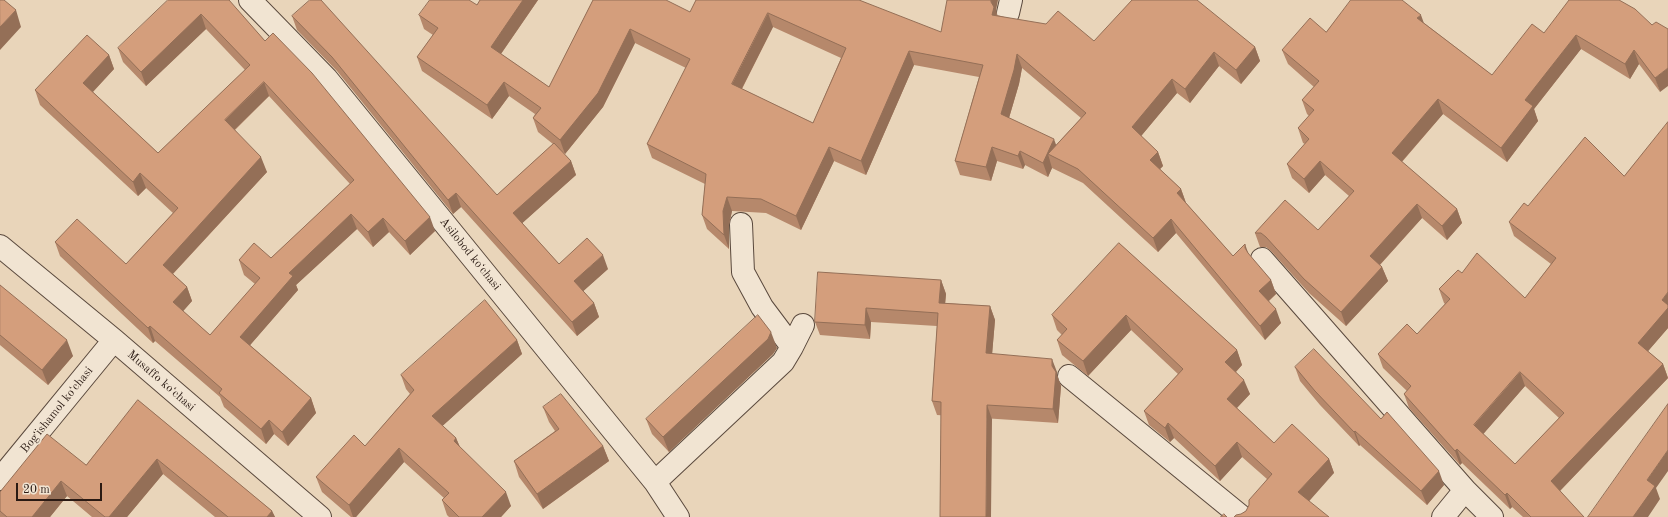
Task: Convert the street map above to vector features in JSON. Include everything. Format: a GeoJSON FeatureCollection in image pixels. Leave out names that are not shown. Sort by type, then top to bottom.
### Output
{"type":"FeatureCollection","features":[{"type":"Feature","properties":{"kind":"street","name":"Asilobod koʻchasi"},"geometry":{"type":"LineString","coordinates":[[250,0],[327,78],[655,482],[678,517]]}},
{"type":"Feature","properties":{"kind":"street"},"geometry":{"type":"LineString","coordinates":[[741,224],[743,272],[762,307],[792,346]]}},
{"type":"Feature","properties":{"kind":"street","name":"Musaffo koʻchasi"},"geometry":{"type":"LineString","coordinates":[[0,246],[114,340],[320,517]]}},
{"type":"Feature","properties":{"kind":"street"},"geometry":{"type":"LineString","coordinates":[[1262,259],[1465,490],[1492,517]]}},
{"type":"Feature","properties":{"kind":"street"},"geometry":{"type":"LineString","coordinates":[[655,482],[784,362],[803,325]]}},
{"type":"Feature","properties":{"kind":"street","name":"Bogʻishamol koʻchasi"},"geometry":{"type":"LineString","coordinates":[[0,480],[114,340]]}},
{"type":"Feature","properties":{"kind":"street"},"geometry":{"type":"LineString","coordinates":[[1069,376],[1242,517]]}},
{"type":"Feature","properties":{"kind":"street"},"geometry":{"type":"LineString","coordinates":[[1443,517],[1465,490]]}},
{"type":"Feature","properties":{"kind":"building"},"geometry":{"type":"Polygon","coordinates":[[[0,0],[4,0],[16,10],[0,27],[0,0]]]}},
{"type":"Feature","properties":{"kind":"building"},"geometry":{"type":"Polygon","coordinates":[[[168,0],[229,0],[265,41],[273,33],[312,73],[430,217],[405,241],[383,218],[368,232],[351,214],[289,273],[293,276],[240,337],[311,398],[282,432],[269,420],[261,429],[219,393],[222,389],[150,326],[148,328],[55,242],[77,219],[126,264],[178,208],[140,173],[133,182],[35,90],[87,35],[109,55],[83,83],[158,153],[250,65],[201,14],[141,72],[118,48],[168,0]],[[264,82],[225,120],[261,157],[163,265],[187,287],[173,302],[210,335],[260,278],[239,260],[254,243],[271,258],[354,180],[264,82]]]}},
{"type":"Feature","properties":{"kind":"building"},"geometry":{"type":"Polygon","coordinates":[[[310,0],[321,0],[497,195],[554,143],[571,161],[513,213],[559,264],[587,238],[603,255],[574,281],[594,303],[572,322],[456,193],[448,200],[332,57],[292,16],[310,0]]]}},
{"type":"Feature","properties":{"kind":"building"},"geometry":{"type":"Polygon","coordinates":[[[430,0],[469,0],[477,5],[480,0],[523,0],[491,47],[549,87],[593,0],[666,0],[690,12],[696,0],[859,0],[941,32],[947,0],[991,0],[994,7],[992,15],[1046,24],[1058,11],[1094,41],[1132,0],[1197,0],[1255,47],[1236,70],[1214,52],[1185,89],[1172,79],[1132,127],[1158,152],[1150,160],[1181,189],[1177,193],[1233,256],[1245,244],[1245,248],[1248,253],[1271,280],[1259,291],[1276,309],[1260,326],[1171,219],[1153,238],[1078,169],[1048,154],[1086,113],[1017,54],[1014,70],[1001,114],[1054,139],[1043,163],[1020,151],[1018,156],[992,147],[986,167],[955,161],[983,65],[909,51],[861,161],[829,147],[796,216],[761,199],[727,197],[723,211],[724,235],[702,215],[706,174],[647,144],[690,59],[630,29],[598,93],[560,140],[533,118],[541,108],[504,82],[487,105],[417,57],[438,28],[419,15],[430,0]],[[768,13],[732,84],[813,123],[846,48],[768,13]]]}},
{"type":"Feature","properties":{"kind":"building"},"geometry":{"type":"Polygon","coordinates":[[[1351,0],[1402,0],[1421,15],[1417,18],[1492,75],[1532,24],[1544,33],[1569,0],[1619,0],[1635,9],[1652,25],[1656,22],[1668,29],[1668,68],[1655,78],[1634,50],[1625,64],[1576,35],[1525,100],[1533,106],[1501,148],[1438,99],[1392,153],[1457,209],[1442,226],[1417,204],[1370,256],[1382,267],[1341,312],[1304,279],[1266,237],[1261,233],[1255,233],[1285,200],[1318,230],[1354,191],[1320,161],[1304,179],[1287,164],[1309,139],[1298,128],[1314,110],[1302,100],[1319,81],[1282,50],[1310,18],[1326,32],[1351,0]]]}},
{"type":"Feature","properties":{"kind":"building"},"geometry":{"type":"Polygon","coordinates":[[[1668,122],[1668,292],[1662,300],[1668,305],[1668,308],[1638,343],[1663,364],[1551,481],[1584,517],[1531,517],[1507,493],[1505,495],[1457,449],[1455,451],[1404,394],[1411,386],[1378,354],[1407,324],[1417,334],[1450,299],[1439,289],[1458,270],[1462,273],[1477,253],[1525,298],[1556,258],[1509,222],[1524,203],[1528,206],[1585,137],[1624,176],[1668,122]],[[1520,372],[1474,425],[1515,464],[1564,413],[1520,372]]]}},
{"type":"Feature","properties":{"kind":"building"},"geometry":{"type":"Polygon","coordinates":[[[1119,243],[1237,350],[1225,362],[1244,380],[1227,399],[1274,443],[1292,424],[1329,459],[1298,492],[1329,517],[1234,517],[1246,511],[1249,505],[1249,500],[1272,474],[1237,442],[1215,466],[1168,423],[1165,428],[1144,411],[1183,369],[1126,315],[1083,361],[1057,340],[1067,329],[1052,315],[1119,243]]]}},
{"type":"Feature","properties":{"kind":"building"},"geometry":{"type":"Polygon","coordinates":[[[818,272],[941,280],[939,303],[990,306],[986,353],[1052,359],[1052,366],[1056,372],[1053,409],[987,405],[986,517],[940,517],[941,402],[932,401],[938,313],[866,308],[865,325],[815,322],[818,272]]]}},
{"type":"Feature","properties":{"kind":"building"},"geometry":{"type":"Polygon","coordinates":[[[0,285],[67,340],[42,370],[0,335],[0,285]]]}},
{"type":"Feature","properties":{"kind":"building"},"geometry":{"type":"Polygon","coordinates":[[[485,300],[517,340],[432,416],[456,438],[454,441],[506,492],[482,517],[459,517],[442,500],[449,493],[399,448],[349,505],[316,477],[354,435],[365,446],[414,390],[401,375],[485,300]]]}},
{"type":"Feature","properties":{"kind":"building"},"geometry":{"type":"Polygon","coordinates":[[[758,315],[771,332],[768,339],[663,437],[646,419],[758,315]]]}},
{"type":"Feature","properties":{"kind":"building"},"geometry":{"type":"Polygon","coordinates":[[[1314,349],[1381,419],[1387,412],[1439,471],[1421,491],[1355,431],[1354,432],[1315,391],[1295,367],[1314,349]]]}},
{"type":"Feature","properties":{"kind":"building"},"geometry":{"type":"Polygon","coordinates":[[[561,394],[603,446],[537,494],[514,461],[559,429],[543,407],[561,394]]]}},
{"type":"Feature","properties":{"kind":"building"},"geometry":{"type":"Polygon","coordinates":[[[138,400],[272,511],[267,517],[228,517],[157,459],[109,517],[105,517],[61,481],[32,517],[7,517],[0,511],[0,492],[47,434],[86,465],[138,400]]]}},
{"type":"Feature","properties":{"kind":"building"},"geometry":{"type":"Polygon","coordinates":[[[1668,404],[1668,450],[1647,480],[1655,486],[1633,517],[1588,517],[1668,404]]]}}]}
